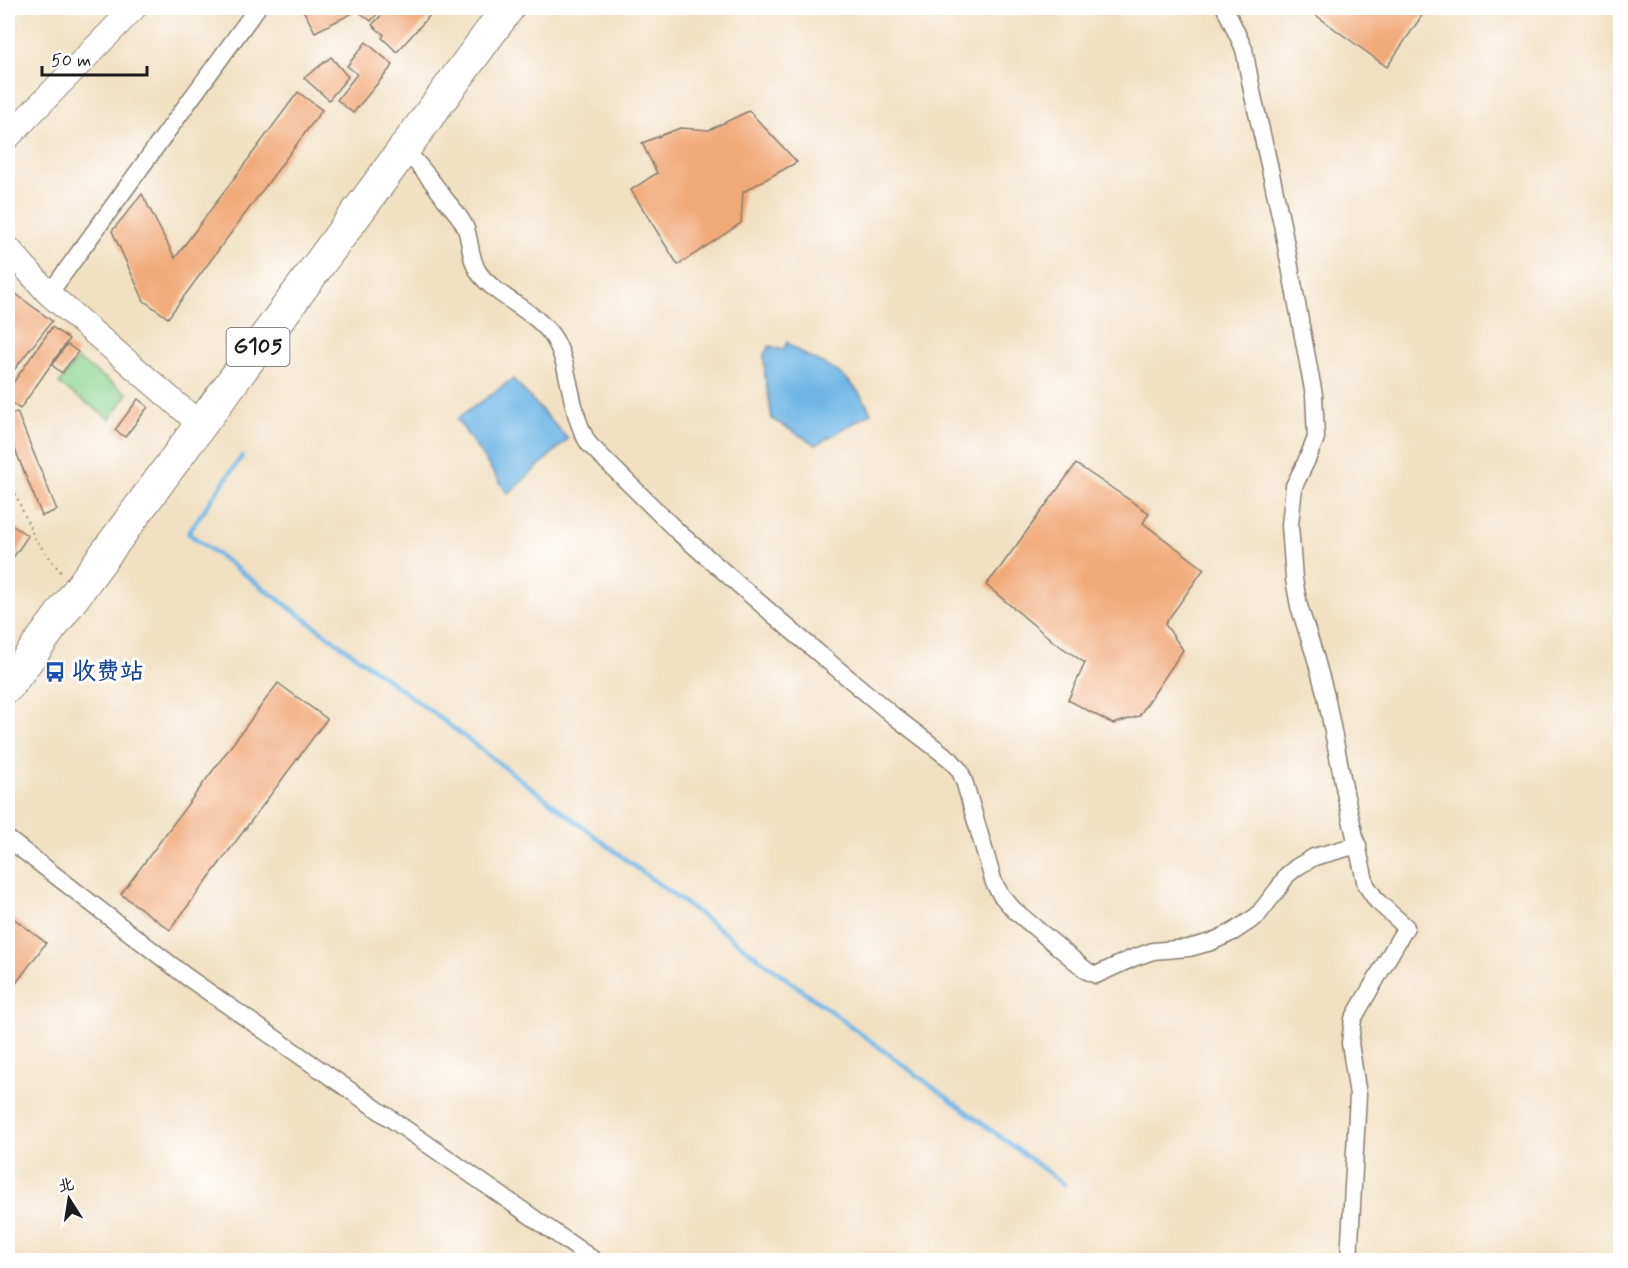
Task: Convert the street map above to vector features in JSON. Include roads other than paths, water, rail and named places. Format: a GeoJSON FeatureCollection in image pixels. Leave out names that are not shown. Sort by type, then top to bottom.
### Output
{"type":"FeatureCollection","features":[{"type":"Feature","properties":{"kind":"highway","name":"G105"},"geometry":{"type":"LineString","coordinates":[[8,686],[387,140],[484,8]]}},
{"type":"Feature","properties":{"kind":"highway","name":"G105"},"geometry":{"type":"LineString","coordinates":[[8,651],[63,575],[193,418],[405,150],[508,8]]}},
{"type":"Feature","properties":{"kind":"street"},"geometry":{"type":"LineString","coordinates":[[8,137],[134,8]]}},
{"type":"Feature","properties":{"kind":"street"},"geometry":{"type":"LineString","coordinates":[[50,294],[257,8]]}},
{"type":"Feature","properties":{"kind":"street"},"geometry":{"type":"LineString","coordinates":[[1226,8],[1244,49],[1280,214],[1314,395],[1316,438],[1294,486],[1290,525],[1294,579],[1299,606],[1326,696],[1366,885],[1371,893],[1406,927],[1353,1019],[1350,1043],[1358,1095],[1349,1260]]}},
{"type":"Feature","properties":{"kind":"street"},"geometry":{"type":"LineString","coordinates":[[405,150],[421,166],[458,216],[466,230],[474,263],[480,275],[539,322],[556,342],[579,422],[589,444],[677,531],[792,631],[895,717],[951,760],[960,771],[965,784],[994,883],[1001,895],[1014,910],[1087,971],[1096,975],[1153,951],[1189,948],[1211,942],[1233,932],[1257,916],[1287,875],[1297,867],[1314,857],[1358,845]]}},
{"type":"Feature","properties":{"kind":"street"},"geometry":{"type":"LineString","coordinates":[[8,248],[50,294],[193,418]]}},
{"type":"Feature","properties":{"kind":"street"},"geometry":{"type":"LineString","coordinates":[[8,839],[187,976],[594,1260]]}},
{"type":"Feature","properties":{"kind":"water"},"geometry":{"type":"Polygon","coordinates":[[[787,342],[850,382],[871,413],[816,445],[772,419],[764,355],[769,346],[783,350],[787,342]]]}},
{"type":"Feature","properties":{"kind":"water"},"geometry":{"type":"Polygon","coordinates":[[[513,379],[568,439],[508,494],[457,419],[513,379]]]}},
{"type":"Feature","properties":{"kind":"waterway"},"geometry":{"type":"LineString","coordinates":[[242,456],[188,533],[436,715],[625,859],[1064,1184]]}},
{"type":"Feature","properties":{"kind":"place","name":"收费站"},"geometry":{"type":"Point","coordinates":[55,672]}}]}
